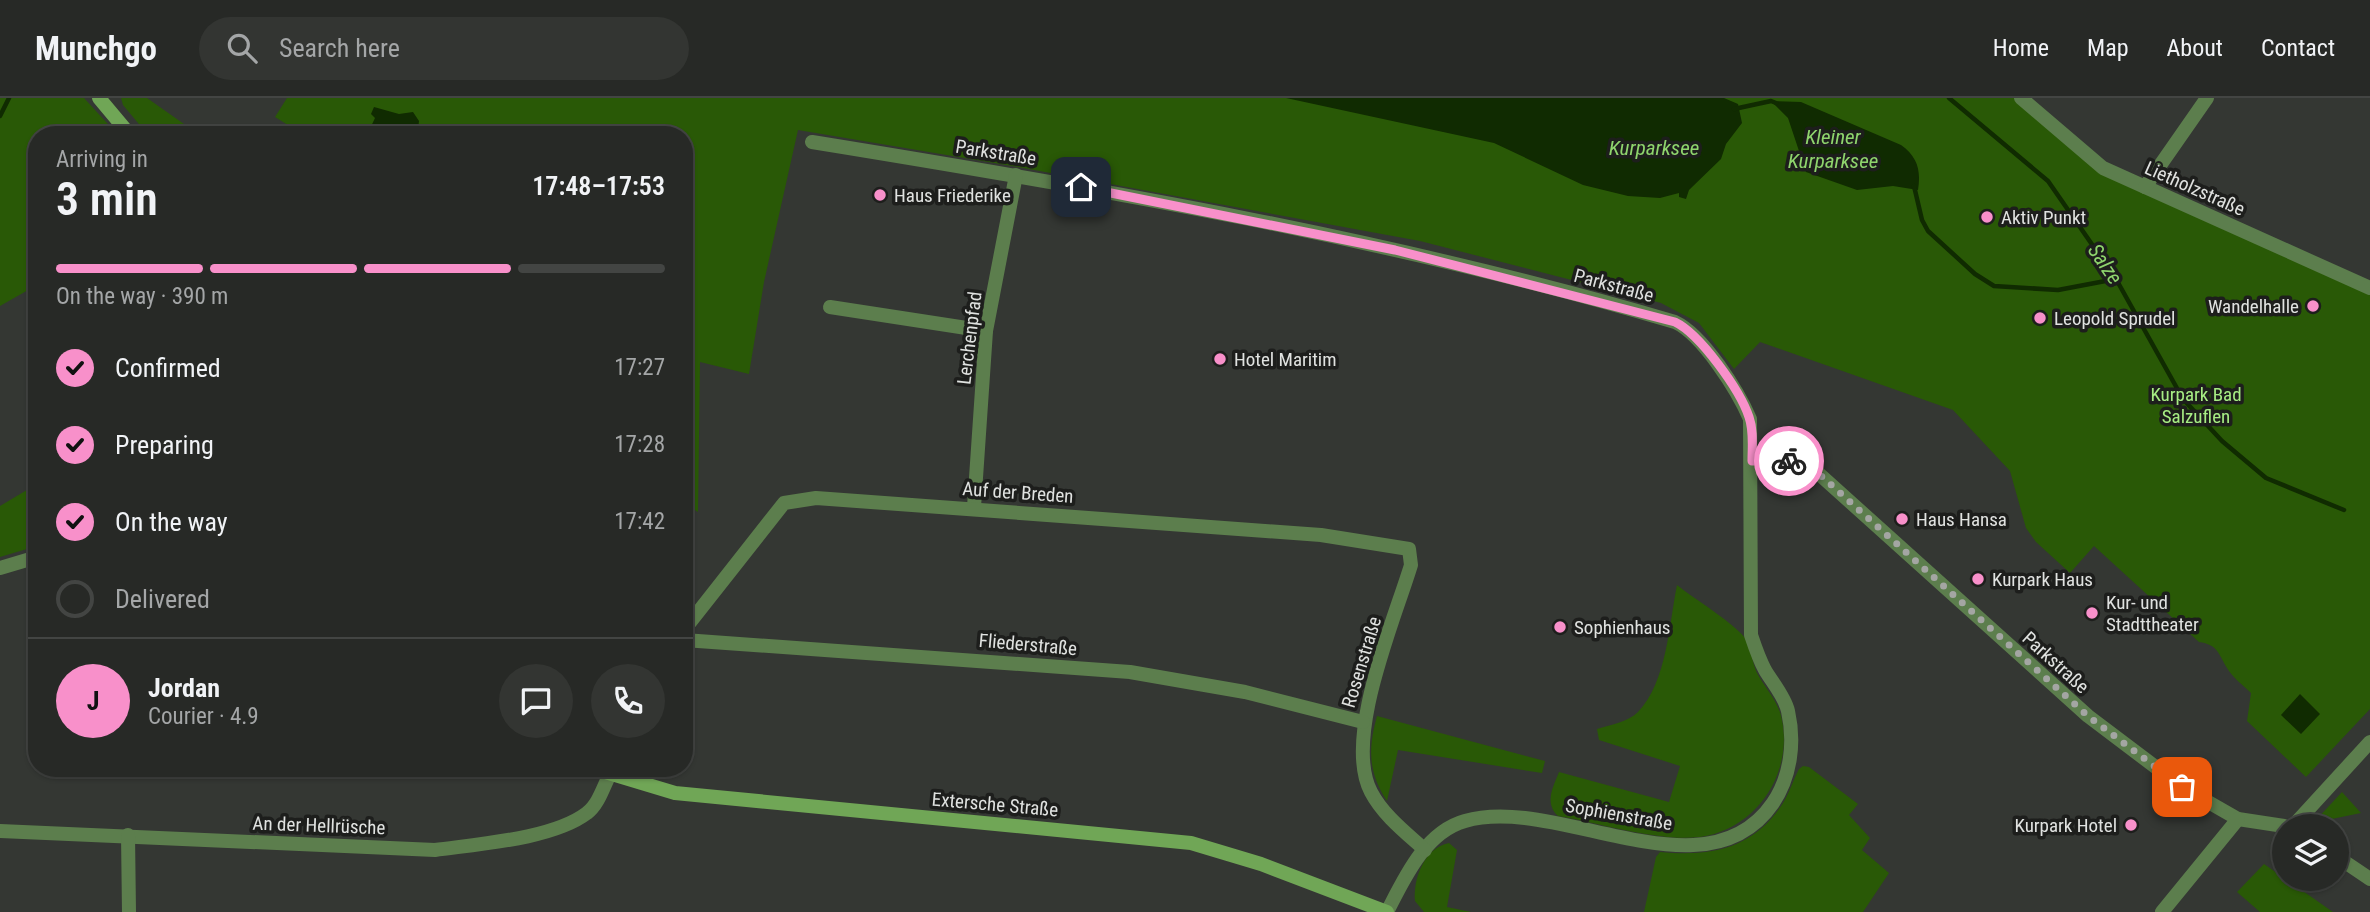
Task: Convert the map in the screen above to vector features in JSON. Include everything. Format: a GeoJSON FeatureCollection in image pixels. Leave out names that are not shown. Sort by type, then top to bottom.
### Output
{"type":"FeatureCollection","features":[{"type":"Feature","properties":{"kind":"main road"},"geometry":{"type":"LineString","coordinates":[[99,98],[122,126]]}},
{"type":"Feature","properties":{"kind":"main road","name":"Extersche Straße"},"geometry":{"type":"LineString","coordinates":[[613,777],[675,793],[1191,843],[1261,864],[1387,912]]}},
{"type":"Feature","properties":{"kind":"street","name":"Lietholzstraße"},"geometry":{"type":"LineString","coordinates":[[2021,98],[2039,116],[2104,168],[2370,288]]}},
{"type":"Feature","properties":{"kind":"street"},"geometry":{"type":"LineString","coordinates":[[2145,187],[2207,98]]}},
{"type":"Feature","properties":{"kind":"street","name":"Parkstraße"},"geometry":{"type":"LineString","coordinates":[[812,142],[1016,175],[1395,250],[1675,322],[1703,345],[1743,402],[1750,419],[1752,461],[1808,464],[2088,716],[2182,787],[2238,819],[2272,824]]}},
{"type":"Feature","properties":{"kind":"street","name":"Lerchenpfad"},"geometry":{"type":"LineString","coordinates":[[974,508],[986,331],[1016,175]]}},
{"type":"Feature","properties":{"kind":"street"},"geometry":{"type":"LineString","coordinates":[[830,307],[986,331]]}},
{"type":"Feature","properties":{"kind":"street","name":"Sophienstraße"},"geometry":{"type":"LineString","coordinates":[[1387,912],[1413,865],[1425,850],[1445,832],[1463,821],[1498,815],[1540,820],[1651,843],[1706,845],[1741,833],[1768,810],[1781,790],[1792,746],[1788,708],[1764,668],[1751,635],[1749,489],[1752,461]]}},
{"type":"Feature","properties":{"kind":"street","name":"Auf der Breden"},"geometry":{"type":"LineString","coordinates":[[693,618],[783,503],[816,498],[1321,535],[1409,549]]}},
{"type":"Feature","properties":{"kind":"street","name":"Rosenstraße"},"geometry":{"type":"LineString","coordinates":[[1409,549],[1411,565],[1363,722],[1363,773],[1370,791],[1387,815],[1425,850]]}},
{"type":"Feature","properties":{"kind":"street"},"geometry":{"type":"LineString","coordinates":[[0,568],[28,560]]}},
{"type":"Feature","properties":{"kind":"street","name":"Fliederstraße"},"geometry":{"type":"LineString","coordinates":[[693,641],[1130,672],[1245,692],[1363,722]]}},
{"type":"Feature","properties":{"kind":"street"},"geometry":{"type":"LineString","coordinates":[[2304,814],[2370,742]]}},
{"type":"Feature","properties":{"kind":"street","name":"An der Hellrüsche"},"geometry":{"type":"LineString","coordinates":[[0,831],[435,850],[505,839],[572,821],[594,806],[608,777]]}},
{"type":"Feature","properties":{"kind":"street"},"geometry":{"type":"LineString","coordinates":[[2162,912],[2238,819]]}},
{"type":"Feature","properties":{"kind":"street"},"geometry":{"type":"LineString","coordinates":[[128,835],[129,912]]}},
{"type":"Feature","properties":{"kind":"street"},"geometry":{"type":"LineString","coordinates":[[2349,865],[2370,879]]}},
{"type":"Feature","properties":{"kind":"green space"},"geometry":{"type":"Polygon","coordinates":[[[0,98],[84,98],[110,126],[28,126],[28,290],[0,306],[0,98]]]}},
{"type":"Feature","properties":{"kind":"green space"},"geometry":{"type":"Polygon","coordinates":[[[121,98],[147,98],[185,126],[140,126],[123,105],[121,98]]]}},
{"type":"Feature","properties":{"kind":"green space","name":"Kurpark Bad Salzuflen"},"geometry":{"type":"Polygon","coordinates":[[[287,98],[2015,98],[2102,173],[2370,293],[2370,709],[2306,777],[2247,721],[2251,693],[2232,675],[2214,648],[2199,642],[2094,546],[2070,573],[2036,542],[2026,528],[2010,471],[1953,410],[1760,342],[1734,369],[1699,323],[1661,303],[1420,241],[1018,167],[798,130],[764,282],[749,374],[700,362],[698,512],[693,509],[693,126],[290,126],[275,117],[287,98]]]}},
{"type":"Feature","properties":{"kind":"green space"},"geometry":{"type":"Polygon","coordinates":[[[28,489],[28,549],[0,557],[0,506],[28,489]]]}},
{"type":"Feature","properties":{"kind":"green space"},"geometry":{"type":"Polygon","coordinates":[[[1677,585],[1732,625],[1745,638],[1757,673],[1775,701],[1782,720],[1782,760],[1776,779],[1766,796],[1738,823],[1720,832],[1700,837],[1666,837],[1558,816],[1551,806],[1551,800],[1559,772],[1669,802],[1680,766],[1599,740],[1597,729],[1629,718],[1648,700],[1661,669],[1677,585]]]}},
{"type":"Feature","properties":{"kind":"green space"},"geometry":{"type":"Polygon","coordinates":[[[1377,716],[1545,761],[1542,773],[1398,750],[1387,801],[1373,770],[1371,750],[1377,716]]]}},
{"type":"Feature","properties":{"kind":"green space"},"geometry":{"type":"Polygon","coordinates":[[[1803,766],[1809,767],[1858,804],[1849,815],[1870,838],[1862,850],[1889,873],[1863,912],[1644,912],[1656,857],[1660,852],[1713,851],[1745,840],[1771,819],[1788,795],[1799,769],[1803,766]]]}},
{"type":"Feature","properties":{"kind":"green space"},"geometry":{"type":"Polygon","coordinates":[[[2342,792],[2361,813],[2349,815],[2322,814],[2342,792]]]}},
{"type":"Feature","properties":{"kind":"green space"},"geometry":{"type":"Polygon","coordinates":[[[1449,843],[1457,850],[1447,907],[1471,912],[1424,912],[1415,901],[1418,874],[1433,851],[1449,843]]]}},
{"type":"Feature","properties":{"kind":"green space"},"geometry":{"type":"Polygon","coordinates":[[[2264,864],[2272,870],[2272,891],[2303,891],[2333,912],[2260,912],[2237,892],[2264,864]]]}},
{"type":"Feature","properties":{"kind":"water","name":"Kurparksee"},"geometry":{"type":"Polygon","coordinates":[[[1286,98],[1724,98],[1738,104],[1742,123],[1726,144],[1721,159],[1689,190],[1686,199],[1679,197],[1679,193],[1660,198],[1628,196],[1583,185],[1494,143],[1286,98]]]}},
{"type":"Feature","properties":{"kind":"water","name":"Kleiner Kurparksee"},"geometry":{"type":"Polygon","coordinates":[[[1771,101],[1801,102],[1901,145],[1911,154],[1917,165],[1918,190],[1893,186],[1857,190],[1806,172],[1788,118],[1771,101]]]}},
{"type":"Feature","properties":{"kind":"water"},"geometry":{"type":"Polygon","coordinates":[[[374,107],[399,114],[413,112],[419,121],[418,126],[371,126],[375,118],[371,114],[374,107]]]}},
{"type":"Feature","properties":{"kind":"water"},"geometry":{"type":"Polygon","coordinates":[[[2300,694],[2320,714],[2301,734],[2281,715],[2300,694]]]}},
{"type":"Feature","properties":{"kind":"waterway"},"geometry":{"type":"LineString","coordinates":[[0,116],[9,98]]}},
{"type":"Feature","properties":{"kind":"waterway","name":"Salze"},"geometry":{"type":"LineString","coordinates":[[1949,98],[2048,181],[2116,279],[2183,399],[2222,441],[2266,478],[2344,510]]}},
{"type":"Feature","properties":{"kind":"waterway"},"geometry":{"type":"LineString","coordinates":[[1734,109],[1771,101],[1776,103]]}},
{"type":"Feature","properties":{"kind":"waterway"},"geometry":{"type":"LineString","coordinates":[[1914,186],[1922,220],[1928,231],[1975,274],[1994,286],[2058,290],[2116,279]]}},
{"type":"Feature","properties":{"kind":"way so far"},"geometry":{"type":"LineString","coordinates":[[1789,461],[1808,464],[2088,716],[2182,787]]}},
{"type":"Feature","properties":{"kind":"place","name":"Haus Friederike"},"geometry":{"type":"Point","coordinates":[880,195]}},
{"type":"Feature","properties":{"kind":"place","name":"Aktiv Punkt"},"geometry":{"type":"Point","coordinates":[1987,217]}},
{"type":"Feature","properties":{"kind":"place","name":"Wandelhalle"},"geometry":{"type":"Point","coordinates":[2313,306]}},
{"type":"Feature","properties":{"kind":"place","name":"Leopold Sprudel"},"geometry":{"type":"Point","coordinates":[2040,318]}},
{"type":"Feature","properties":{"kind":"place","name":"Hotel Maritim"},"geometry":{"type":"Point","coordinates":[1220,359]}},
{"type":"Feature","properties":{"kind":"place","name":"Haus Hansa"},"geometry":{"type":"Point","coordinates":[1902,519]}},
{"type":"Feature","properties":{"kind":"place","name":"Kurpark Haus"},"geometry":{"type":"Point","coordinates":[1978,579]}},
{"type":"Feature","properties":{"kind":"place","name":"Kur- und Stadttheater"},"geometry":{"type":"Point","coordinates":[2092,613]}},
{"type":"Feature","properties":{"kind":"place","name":"Sophienhaus"},"geometry":{"type":"Point","coordinates":[1560,627]}},
{"type":"Feature","properties":{"kind":"place","name":"Kurpark Hotel"},"geometry":{"type":"Point","coordinates":[2131,825]}},
{"type":"Feature","properties":{"kind":"route"},"geometry":{"type":"LineString","coordinates":[[1081,187],[1395,250],[1675,322],[1703,345],[1743,402],[1750,419],[1752,461],[1789,461]]}}]}
